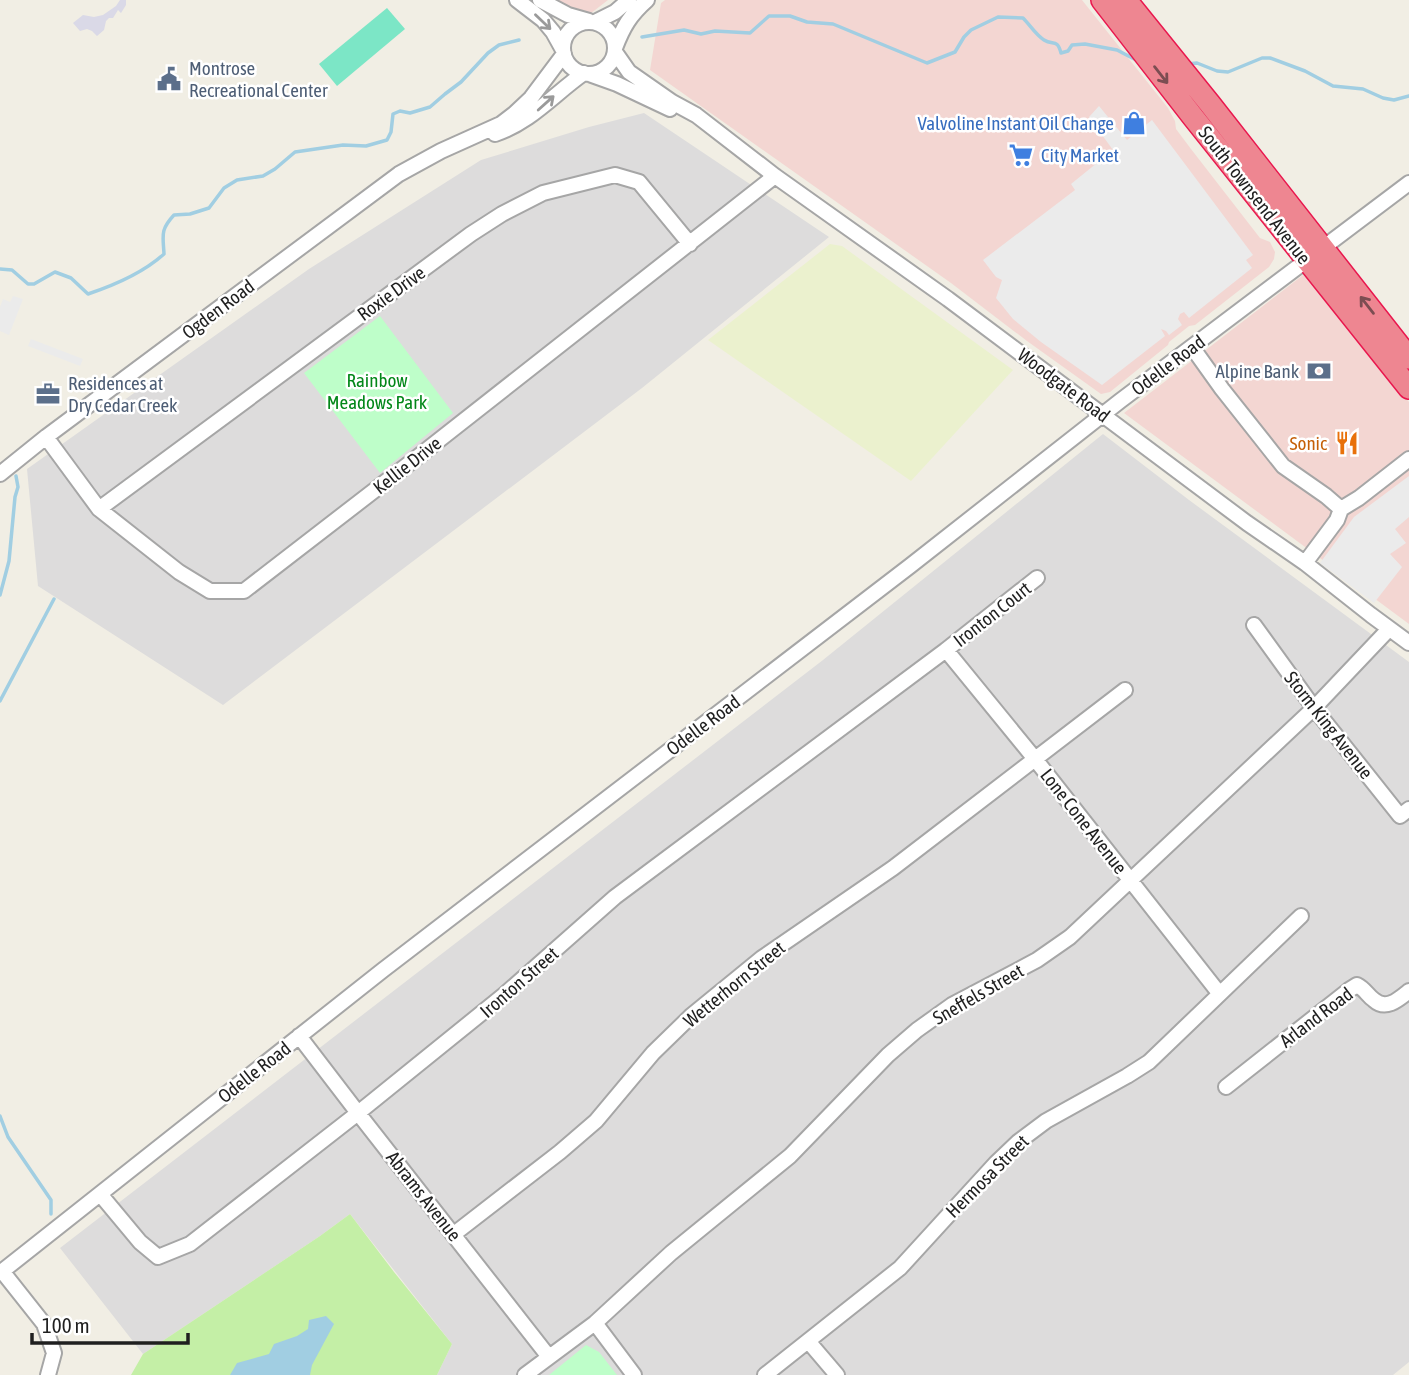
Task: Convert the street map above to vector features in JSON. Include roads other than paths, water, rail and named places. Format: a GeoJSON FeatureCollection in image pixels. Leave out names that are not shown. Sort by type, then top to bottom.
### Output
{"type":"FeatureCollection","features":[{"type":"Feature","properties":{"kind":"highway","name":"South Townsend Avenue"},"geometry":{"type":"LineString","coordinates":[[1102,0],[1193,117],[1409,358]]}},
{"type":"Feature","properties":{"kind":"highway","name":"South Townsend Avenue"},"geometry":{"type":"LineString","coordinates":[[1126,0],[1210,104],[1409,388]]}},
{"type":"Feature","properties":{"kind":"street"},"geometry":{"type":"LineString","coordinates":[[517,0],[543,20],[553,32],[571,67],[586,74],[596,73],[608,66],[623,27],[647,0]]}},
{"type":"Feature","properties":{"kind":"street"},"geometry":{"type":"LineString","coordinates":[[540,0],[568,15],[607,29],[614,41],[615,50]]}},
{"type":"Feature","properties":{"kind":"street"},"geometry":{"type":"LineString","coordinates":[[563,52],[564,41],[570,30],[615,12],[629,0]]}},
{"type":"Feature","properties":{"kind":"street","name":"Woodgate Road"},"geometry":{"type":"LineString","coordinates":[[615,50],[629,72],[696,115],[775,176],[948,299],[1409,643]]}},
{"type":"Feature","properties":{"kind":"street","name":"Ogden Road"},"geometry":{"type":"LineString","coordinates":[[0,474],[399,174],[441,151],[501,124],[531,98],[563,52]]}},
{"type":"Feature","properties":{"kind":"street","name":"Ogden Road"},"geometry":{"type":"LineString","coordinates":[[441,151],[521,123],[562,89],[586,74]]}},
{"type":"Feature","properties":{"kind":"street","name":"Woodgate Road"},"geometry":{"type":"LineString","coordinates":[[586,74],[617,84],[716,130]]}},
{"type":"Feature","properties":{"kind":"street","name":"Roxie Drive"},"geometry":{"type":"LineString","coordinates":[[99,509],[471,234],[543,193],[615,175],[639,182],[690,244]]}},
{"type":"Feature","properties":{"kind":"street","name":"Kellie Drive"},"geometry":{"type":"LineString","coordinates":[[46,437],[99,509],[179,572],[210,591],[244,591],[775,176]]}},
{"type":"Feature","properties":{"kind":"street","name":"Odelle Road"},"geometry":{"type":"LineString","coordinates":[[1,1272],[383,970],[911,566],[1104,414],[1409,183]]}},
{"type":"Feature","properties":{"kind":"street"},"geometry":{"type":"LineString","coordinates":[[1192,347],[1283,467],[1341,509]]}},
{"type":"Feature","properties":{"kind":"street"},"geometry":{"type":"LineString","coordinates":[[1305,563],[1337,520],[1341,509],[1409,459]]}},
{"type":"Feature","properties":{"kind":"street","name":"Ironton Court"},"geometry":{"type":"LineString","coordinates":[[946,650],[1037,578]]}},
{"type":"Feature","properties":{"kind":"street","name":"Storm King Avenue"},"geometry":{"type":"LineString","coordinates":[[1254,625],[1314,708],[1400,816],[1409,809]]}},
{"type":"Feature","properties":{"kind":"street","name":"Sneffels Street"},"geometry":{"type":"LineString","coordinates":[[525,1375],[595,1323],[671,1253],[790,1156],[888,1055],[918,1030],[952,1005],[1037,960],[1070,937],[1314,708],[1390,629]]}},
{"type":"Feature","properties":{"kind":"street","name":"Lone Cone Avenue"},"geometry":{"type":"LineString","coordinates":[[946,650],[1219,993]]}},
{"type":"Feature","properties":{"kind":"street","name":"Ironton Street"},"geometry":{"type":"LineString","coordinates":[[100,1194],[140,1242],[158,1257],[190,1244],[505,995],[615,897],[946,650]]}},
{"type":"Feature","properties":{"kind":"street","name":"Wetterhorn Street"},"geometry":{"type":"LineString","coordinates":[[454,1234],[596,1121],[653,1053],[691,1016],[751,967],[893,869],[1125,690]]}},
{"type":"Feature","properties":{"kind":"street","name":"Hermosa Street"},"geometry":{"type":"LineString","coordinates":[[765,1375],[900,1268],[1018,1142],[1046,1121],[1149,1062],[1301,916]]}},
{"type":"Feature","properties":{"kind":"street","name":"Arland Road"},"geometry":{"type":"LineString","coordinates":[[1226,1087],[1357,985],[1376,1003],[1385,1005],[1395,1002],[1409,991]]}},
{"type":"Feature","properties":{"kind":"street","name":"Abrams Avenue"},"geometry":{"type":"LineString","coordinates":[[299,1036],[549,1357]]}},
{"type":"Feature","properties":{"kind":"street"},"geometry":{"type":"LineString","coordinates":[[1,1272],[44,1324],[54,1353],[48,1375]]}},
{"type":"Feature","properties":{"kind":"street"},"geometry":{"type":"LineString","coordinates":[[595,1323],[634,1375]]}},
{"type":"Feature","properties":{"kind":"street"},"geometry":{"type":"LineString","coordinates":[[808,1341],[837,1375]]}},
{"type":"Feature","properties":{"kind":"water"},"geometry":{"type":"Polygon","coordinates":[[[326,1316],[334,1324],[312,1365],[310,1375],[230,1375],[237,1363],[269,1354],[274,1344],[308,1329],[309,1320],[326,1316]]]}},
{"type":"Feature","properties":{"kind":"waterway"},"geometry":{"type":"LineString","coordinates":[[642,37],[684,30],[701,34],[715,31],[750,33],[769,16],[790,16],[807,22],[833,24],[927,63],[955,52],[971,30],[998,17],[1023,18],[1041,38],[1056,44],[1061,53],[1068,51],[1072,45],[1085,44],[1117,50],[1138,61]]}},
{"type":"Feature","properties":{"kind":"waterway"},"geometry":{"type":"LineString","coordinates":[[0,269],[12,270],[28,284],[34,284],[55,272],[71,278],[88,294],[118,282],[138,273],[164,254],[164,229],[174,215],[190,214],[209,208],[224,188],[237,180],[263,176],[295,152],[343,145],[366,146],[387,140],[393,114],[400,111],[410,113],[430,107],[461,82],[488,53],[499,45],[519,40]]}},
{"type":"Feature","properties":{"kind":"waterway"},"geometry":{"type":"LineString","coordinates":[[1187,64],[1197,63],[1217,71],[1228,72],[1262,58],[1270,58],[1305,71],[1333,86],[1363,89],[1394,100],[1409,96]]}},
{"type":"Feature","properties":{"kind":"waterway"},"geometry":{"type":"LineString","coordinates":[[0,595],[9,561],[18,487],[16,476]]}},
{"type":"Feature","properties":{"kind":"waterway"},"geometry":{"type":"LineString","coordinates":[[0,701],[54,599]]}},
{"type":"Feature","properties":{"kind":"waterway"},"geometry":{"type":"LineString","coordinates":[[0,1116],[8,1137],[51,1200],[51,1214]]}},
{"type":"Feature","properties":{"kind":"place","name":"Montrose Recreational Center"},"geometry":{"type":"Point","coordinates":[169,79]}},
{"type":"Feature","properties":{"kind":"place","name":"Valvoline Instant Oil Change"},"geometry":{"type":"Point","coordinates":[1134,123]}},
{"type":"Feature","properties":{"kind":"place","name":"City Market"},"geometry":{"type":"Point","coordinates":[1021,155]}},
{"type":"Feature","properties":{"kind":"place","name":"Alpine Bank"},"geometry":{"type":"Point","coordinates":[1319,371]}},
{"type":"Feature","properties":{"kind":"place","name":"Residences at Dry Cedar Creek"},"geometry":{"type":"Point","coordinates":[48,394]}},
{"type":"Feature","properties":{"kind":"place","name":"Sonic"},"geometry":{"type":"Point","coordinates":[1347,443]}},
{"type":"Feature","properties":{"kind":"park label","name":"Rainbow Meadows Park"},"geometry":{"type":"Point","coordinates":[377,391]}}]}
